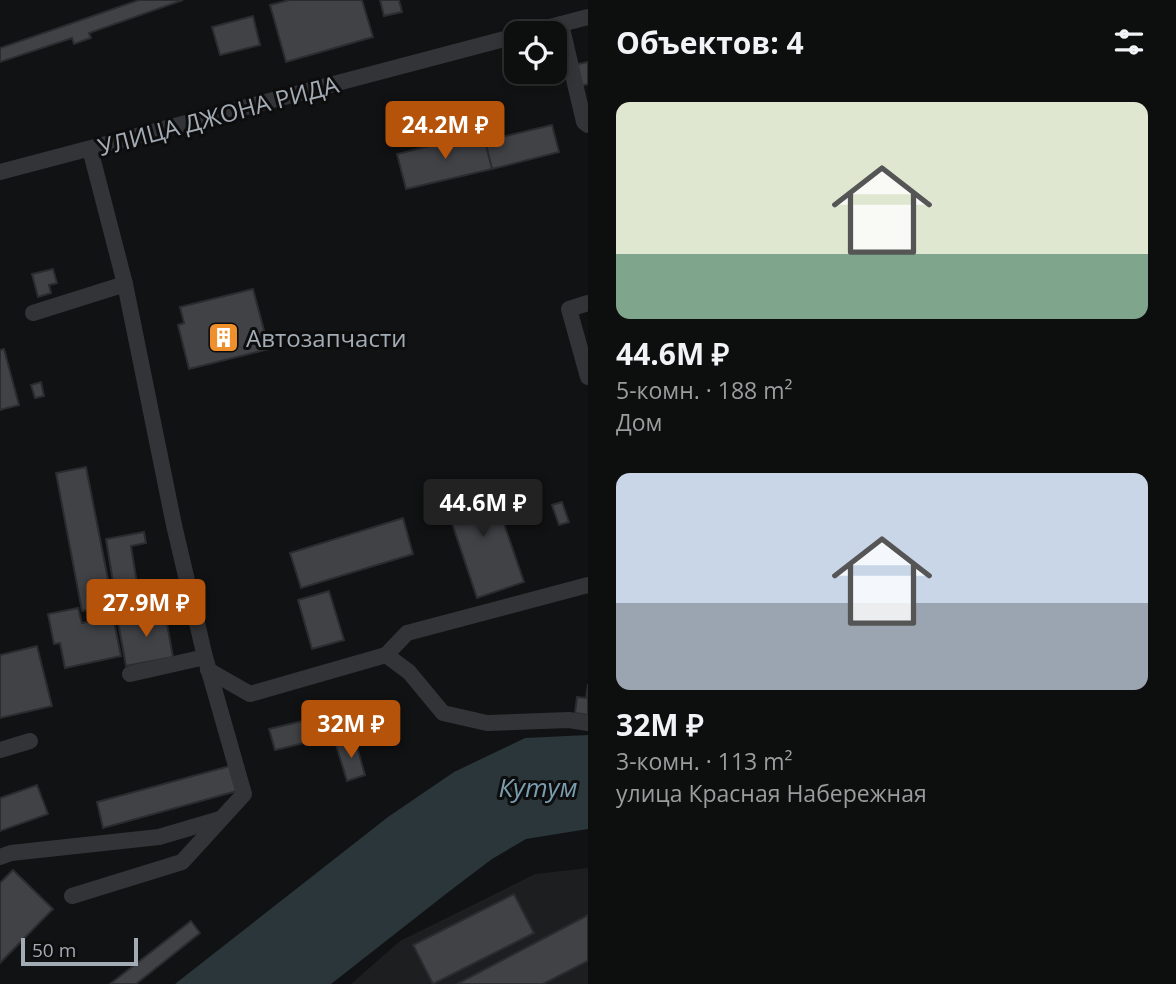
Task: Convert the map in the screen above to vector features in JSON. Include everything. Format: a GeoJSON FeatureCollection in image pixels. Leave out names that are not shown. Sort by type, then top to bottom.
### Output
{"type":"FeatureCollection","features":[{"type":"Feature","properties":{"kind":"street"},"geometry":{"type":"LineString","coordinates":[[567,22],[588,17]]}},
{"type":"Feature","properties":{"kind":"street","name":"УЛИЦА ДЖОНА РИДА"},"geometry":{"type":"LineString","coordinates":[[0,172],[504,39]]}},
{"type":"Feature","properties":{"kind":"street"},"geometry":{"type":"LineString","coordinates":[[567,50],[584,122],[588,125]]}},
{"type":"Feature","properties":{"kind":"street"},"geometry":{"type":"LineString","coordinates":[[72,896],[182,862],[244,794],[207,664],[174,525],[125,284],[90,149]]}},
{"type":"Feature","properties":{"kind":"street"},"geometry":{"type":"LineString","coordinates":[[33,313],[125,284]]}},
{"type":"Feature","properties":{"kind":"street"},"geometry":{"type":"LineString","coordinates":[[588,303],[569,309],[588,377]]}},
{"type":"Feature","properties":{"kind":"street"},"geometry":{"type":"LineString","coordinates":[[130,674],[207,664],[250,694],[386,655],[407,633],[588,585]]}},
{"type":"Feature","properties":{"kind":"street"},"geometry":{"type":"LineString","coordinates":[[386,655],[409,672],[443,713],[487,723],[569,720],[588,723]]}},
{"type":"Feature","properties":{"kind":"street"},"geometry":{"type":"LineString","coordinates":[[0,750],[30,741]]}},
{"type":"Feature","properties":{"kind":"street"},"geometry":{"type":"LineString","coordinates":[[0,857],[11,853],[159,837],[220,819]]}},
{"type":"Feature","properties":{"kind":"shaded area"},"geometry":{"type":"Polygon","coordinates":[[[588,868],[588,984],[351,984],[400,941],[535,874],[588,868]]]}},
{"type":"Feature","properties":{"kind":"water","name":"Кутум"},"geometry":{"type":"Polygon","coordinates":[[[588,735],[588,829],[526,839],[492,859],[331,984],[175,984],[388,817],[454,772],[525,738],[588,735]]]}},
{"type":"Feature","properties":{"kind":"building"},"geometry":{"type":"Polygon","coordinates":[[[139,0],[183,0],[89,33],[91,38],[74,44],[72,38],[0,62],[0,48],[139,0]]]}},
{"type":"Feature","properties":{"kind":"building"},"geometry":{"type":"Polygon","coordinates":[[[289,0],[362,0],[373,37],[286,62],[270,5],[289,0]]]}},
{"type":"Feature","properties":{"kind":"building"},"geometry":{"type":"Polygon","coordinates":[[[380,0],[399,0],[402,12],[384,16],[380,0]]]}},
{"type":"Feature","properties":{"kind":"building"},"geometry":{"type":"Polygon","coordinates":[[[253,16],[260,45],[220,55],[212,27],[253,16]]]}},
{"type":"Feature","properties":{"kind":"building"},"geometry":{"type":"Polygon","coordinates":[[[588,62],[588,84],[577,87],[573,65],[588,62]]]}},
{"type":"Feature","properties":{"kind":"building"},"geometry":{"type":"Polygon","coordinates":[[[552,125],[559,152],[492,169],[485,141],[552,125]]]}},
{"type":"Feature","properties":{"kind":"building"},"geometry":{"type":"Polygon","coordinates":[[[483,133],[492,169],[406,189],[397,154],[483,133]]]}},
{"type":"Feature","properties":{"kind":"building"},"geometry":{"type":"Polygon","coordinates":[[[53,269],[57,283],[49,285],[51,293],[38,297],[32,274],[53,269]]]}},
{"type":"Feature","properties":{"kind":"building","name":"Автозапчасти"},"geometry":{"type":"Polygon","coordinates":[[[253,289],[269,349],[189,369],[178,325],[184,323],[180,307],[253,289]]]}},
{"type":"Feature","properties":{"kind":"building"},"geometry":{"type":"Polygon","coordinates":[[[4,349],[19,405],[0,410],[0,350],[4,349]]]}},
{"type":"Feature","properties":{"kind":"building"},"geometry":{"type":"Polygon","coordinates":[[[41,382],[44,396],[35,398],[31,385],[41,382]]]}},
{"type":"Feature","properties":{"kind":"building"},"geometry":{"type":"Polygon","coordinates":[[[86,467],[113,605],[82,611],[56,473],[86,467]]]}},
{"type":"Feature","properties":{"kind":"building"},"geometry":{"type":"Polygon","coordinates":[[[489,480],[524,582],[477,598],[443,496],[489,480]]]}},
{"type":"Feature","properties":{"kind":"building"},"geometry":{"type":"Polygon","coordinates":[[[562,502],[569,522],[559,525],[552,505],[562,502]]]}},
{"type":"Feature","properties":{"kind":"building"},"geometry":{"type":"Polygon","coordinates":[[[403,518],[413,554],[301,588],[290,553],[403,518]]]}},
{"type":"Feature","properties":{"kind":"building"},"geometry":{"type":"Polygon","coordinates":[[[144,532],[146,543],[131,546],[142,615],[119,619],[106,539],[144,532]]]}},
{"type":"Feature","properties":{"kind":"building"},"geometry":{"type":"Polygon","coordinates":[[[329,591],[344,640],[312,649],[298,600],[329,591]]]}},
{"type":"Feature","properties":{"kind":"building"},"geometry":{"type":"Polygon","coordinates":[[[78,608],[82,623],[113,617],[121,656],[65,668],[60,643],[54,644],[48,614],[78,608]]]}},
{"type":"Feature","properties":{"kind":"building"},"geometry":{"type":"Polygon","coordinates":[[[165,613],[173,657],[126,666],[118,622],[165,613]]]}},
{"type":"Feature","properties":{"kind":"building"},"geometry":{"type":"Polygon","coordinates":[[[37,646],[52,706],[0,718],[0,655],[37,646]]]}},
{"type":"Feature","properties":{"kind":"building"},"geometry":{"type":"Polygon","coordinates":[[[588,684],[588,715],[575,713],[577,697],[586,698],[588,684]]]}},
{"type":"Feature","properties":{"kind":"building"},"geometry":{"type":"Polygon","coordinates":[[[391,701],[397,722],[359,732],[353,711],[391,701]]]}},
{"type":"Feature","properties":{"kind":"building"},"geometry":{"type":"Polygon","coordinates":[[[315,718],[321,739],[275,750],[269,729],[315,718]]]}},
{"type":"Feature","properties":{"kind":"building"},"geometry":{"type":"Polygon","coordinates":[[[355,740],[365,775],[347,781],[336,745],[355,740]]]}},
{"type":"Feature","properties":{"kind":"building"},"geometry":{"type":"Polygon","coordinates":[[[230,766],[237,791],[103,828],[97,802],[230,766]]]}},
{"type":"Feature","properties":{"kind":"building"},"geometry":{"type":"Polygon","coordinates":[[[37,785],[48,814],[0,831],[0,798],[37,785]]]}},
{"type":"Feature","properties":{"kind":"building"},"geometry":{"type":"Polygon","coordinates":[[[13,870],[53,909],[0,963],[0,883],[13,870]]]}},
{"type":"Feature","properties":{"kind":"building"},"geometry":{"type":"Polygon","coordinates":[[[514,894],[534,933],[433,984],[413,945],[514,894]]]}},
{"type":"Feature","properties":{"kind":"building"},"geometry":{"type":"Polygon","coordinates":[[[588,915],[588,961],[543,984],[457,984],[588,915]]]}},
{"type":"Feature","properties":{"kind":"building"},"geometry":{"type":"Polygon","coordinates":[[[191,921],[200,933],[136,984],[110,984],[191,921]]]}},
{"type":"Feature","properties":{"kind":"place","name":"Автозапчасти"},"geometry":{"type":"Point","coordinates":[223,337]}}]}
